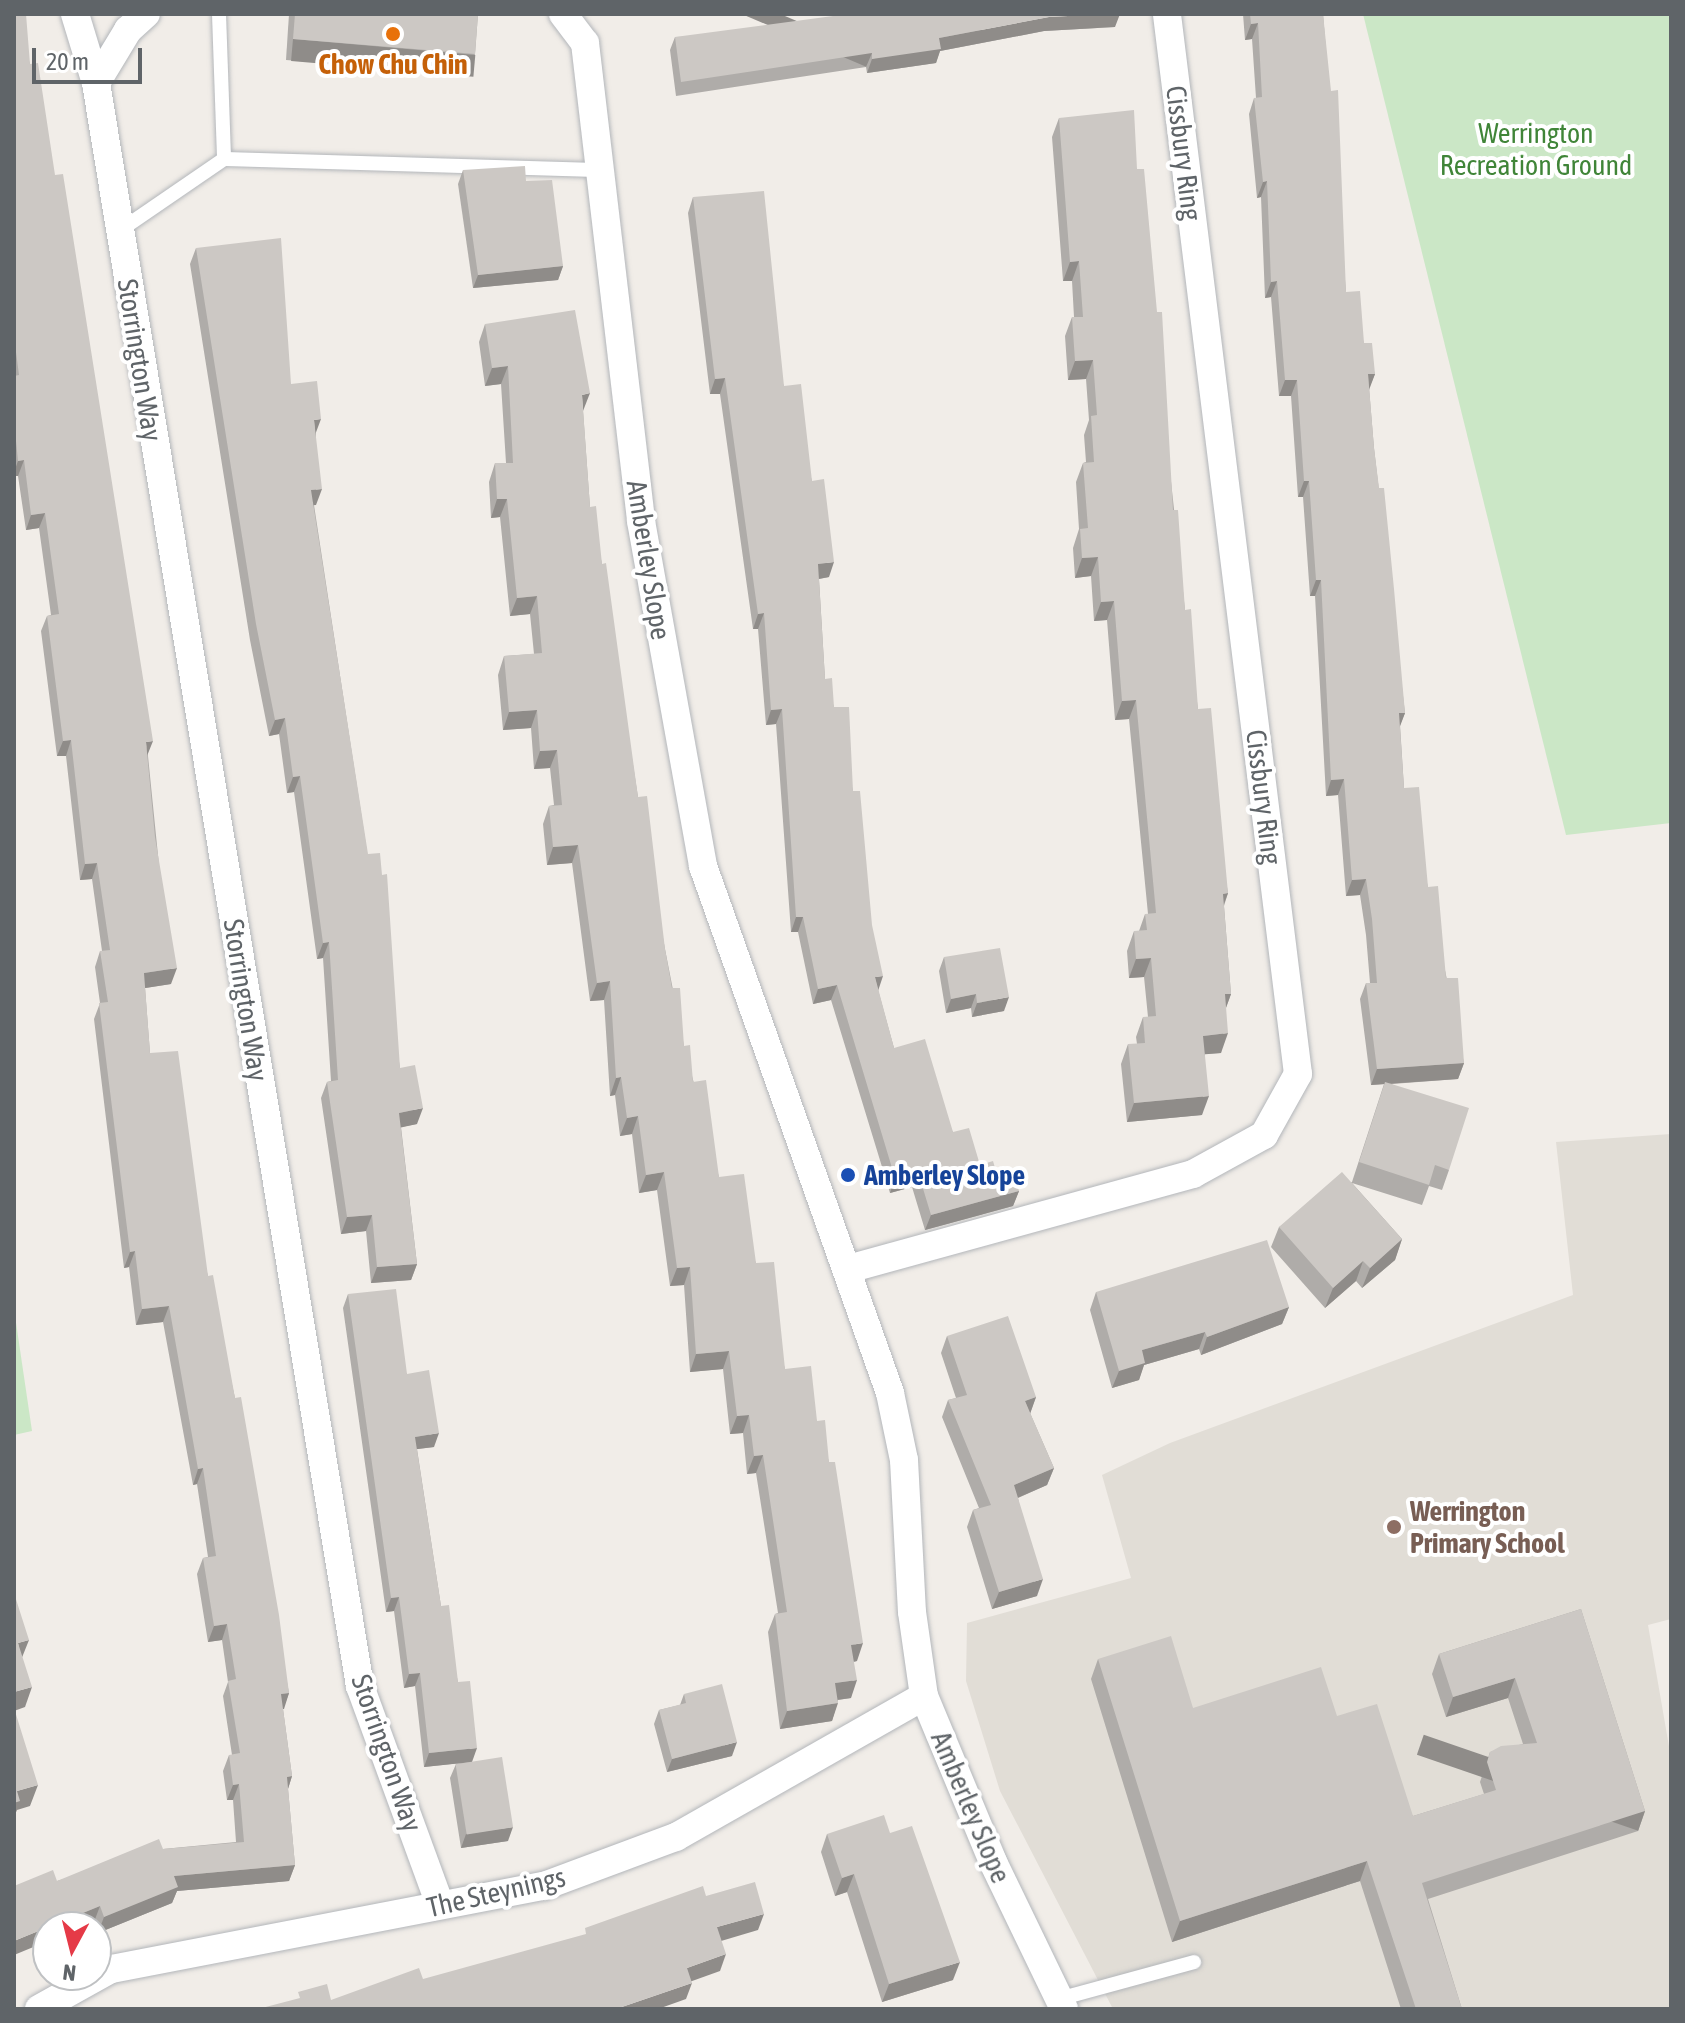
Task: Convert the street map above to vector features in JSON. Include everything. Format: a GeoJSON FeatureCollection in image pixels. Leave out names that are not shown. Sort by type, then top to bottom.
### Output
{"type":"FeatureCollection","features":[{"type":"Feature","properties":{"kind":"street","name":"Storrington Way"},"geometry":{"type":"LineString","coordinates":[[75,14],[96,83],[360,1686],[440,1905]]}},
{"type":"Feature","properties":{"kind":"street"},"geometry":{"type":"LineString","coordinates":[[96,83],[128,30],[146,14]]}},
{"type":"Feature","properties":{"kind":"street","name":"Cissbury Ring"},"geometry":{"type":"LineString","coordinates":[[848,1269],[1193,1174],[1264,1135],[1298,1074],[1167,14]]}},
{"type":"Feature","properties":{"kind":"street","name":"Amberley Slope"},"geometry":{"type":"LineString","coordinates":[[569,15],[585,43],[641,521],[703,866],[890,1393],[904,1460],[912,1612],[924,1696],[993,1862],[1062,2004]]}},
{"type":"Feature","properties":{"kind":"street","name":"The Steynings"},"geometry":{"type":"LineString","coordinates":[[39,2009],[111,1969],[329,1931],[440,1905],[544,1886],[676,1837],[924,1696]]}},
{"type":"Feature","properties":{"kind":"lane"},"geometry":{"type":"LineString","coordinates":[[219,14],[224,159]]}},
{"type":"Feature","properties":{"kind":"lane"},"geometry":{"type":"LineString","coordinates":[[119,231],[224,159],[598,170]]}},
{"type":"Feature","properties":{"kind":"lane"},"geometry":{"type":"LineString","coordinates":[[1062,2004],[1194,1962]]}},
{"type":"Feature","properties":{"kind":"shaded area","name":"Werrington Primary School"},"geometry":{"type":"Polygon","coordinates":[[[1671,1134],[1671,1619],[1648,1625],[1671,1758],[1671,2009],[1113,2009],[1000,1791],[966,1681],[967,1623],[1131,1578],[1102,1475],[1170,1443],[1573,1295],[1556,1142],[1671,1134]]]}},
{"type":"Feature","properties":{"kind":"green space","name":"Werrington Recreation Ground"},"geometry":{"type":"Polygon","coordinates":[[[1363,14],[1671,14],[1671,823],[1566,835],[1363,14]]]}},
{"type":"Feature","properties":{"kind":"green space"},"geometry":{"type":"Polygon","coordinates":[[[14,1309],[32,1431],[14,1435],[14,1309]]]}},
{"type":"Feature","properties":{"kind":"building"},"geometry":{"type":"Polygon","coordinates":[[[14,14],[26,14],[30,64],[38,63],[55,175],[63,174],[153,741],[146,742],[155,837],[177,968],[144,973],[150,1053],[178,1051],[208,1276],[213,1275],[235,1398],[241,1397],[279,1615],[289,1693],[281,1694],[292,1776],[287,1777],[295,1865],[174,1876],[178,1887],[112,1914],[112,1911],[102,1911],[100,1906],[88,1911],[32,1911],[32,1934],[14,1941],[14,1886],[53,1870],[57,1881],[159,1839],[163,1849],[244,1842],[239,1784],[233,1785],[229,1755],[240,1753],[228,1681],[236,1679],[227,1624],[214,1626],[203,1558],[216,1556],[203,1468],[198,1469],[169,1306],[142,1309],[135,1251],[130,1252],[99,1003],[108,1002],[100,951],[110,950],[97,863],[85,864],[71,740],[63,741],[47,616],[59,614],[45,513],[31,515],[24,460],[18,461],[14,376],[19,375],[14,337],[14,14]]]}},
{"type":"Feature","properties":{"kind":"building"},"geometry":{"type":"Polygon","coordinates":[[[295,14],[478,14],[475,54],[293,39],[295,14]]]}},
{"type":"Feature","properties":{"kind":"building"},"geometry":{"type":"Polygon","coordinates":[[[848,14],[1106,14],[1049,17],[939,38],[941,49],[872,59],[872,53],[681,82],[675,37],[848,14]]]}},
{"type":"Feature","properties":{"kind":"building"},"geometry":{"type":"Polygon","coordinates":[[[1250,14],[1323,14],[1331,91],[1338,90],[1346,292],[1360,291],[1364,343],[1372,343],[1375,374],[1368,374],[1374,448],[1379,488],[1384,488],[1405,713],[1399,713],[1404,788],[1419,787],[1428,887],[1438,886],[1446,978],[1458,978],[1464,1063],[1377,1069],[1366,983],[1377,983],[1372,919],[1366,879],[1352,880],[1344,779],[1331,780],[1321,580],[1316,580],[1309,481],[1304,481],[1297,380],[1285,380],[1277,281],[1271,282],[1267,181],[1263,182],[1254,98],[1262,97],[1258,23],[1251,24],[1250,14]]]}},
{"type":"Feature","properties":{"kind":"building"},"geometry":{"type":"Polygon","coordinates":[[[1134,110],[1137,169],[1144,169],[1157,312],[1162,312],[1173,510],[1178,510],[1185,610],[1191,609],[1198,709],[1211,708],[1228,893],[1223,894],[1231,994],[1225,994],[1228,1033],[1203,1036],[1209,1096],[1134,1103],[1128,1044],[1145,1043],[1143,1017],[1156,1016],[1151,958],[1136,959],[1134,931],[1147,930],[1145,914],[1156,913],[1136,700],[1122,701],[1114,601],[1101,602],[1098,557],[1082,558],[1080,529],[1088,528],[1083,463],[1094,462],[1091,416],[1097,415],[1093,360],[1075,361],[1072,317],[1083,317],[1079,261],[1070,262],[1059,118],[1134,110]]]}},
{"type":"Feature","properties":{"kind":"building"},"geometry":{"type":"Polygon","coordinates":[[[525,166],[526,181],[552,180],[563,266],[478,275],[463,170],[525,166]]]}},
{"type":"Feature","properties":{"kind":"building"},"geometry":{"type":"Polygon","coordinates":[[[764,191],[784,386],[801,384],[812,481],[824,479],[834,562],[818,564],[825,679],[832,678],[834,707],[849,707],[853,791],[860,791],[872,925],[883,976],[875,977],[894,1048],[925,1039],[953,1132],[969,1128],[980,1165],[993,1161],[998,1178],[1014,1174],[1019,1191],[931,1215],[918,1172],[895,1178],[837,985],[818,989],[803,917],[796,917],[782,709],[771,710],[764,613],[758,614],[725,378],[715,379],[693,197],[764,191]]]}},
{"type":"Feature","properties":{"kind":"building"},"geometry":{"type":"Polygon","coordinates":[[[281,238],[291,384],[317,381],[321,419],[314,420],[322,489],[311,490],[368,854],[380,853],[382,875],[387,874],[400,1068],[415,1065],[423,1108],[399,1113],[417,1264],[377,1267],[372,1215],[347,1217],[327,1082],[338,1080],[329,942],[323,943],[300,776],[293,777],[285,718],[275,720],[256,624],[196,248],[281,238]]]}},
{"type":"Feature","properties":{"kind":"building"},"geometry":{"type":"Polygon","coordinates":[[[575,310],[590,393],[582,395],[590,507],[596,506],[602,564],[606,563],[638,797],[647,796],[665,949],[672,988],[680,988],[684,1046],[690,1045],[693,1082],[706,1080],[719,1177],[744,1174],[756,1263],[774,1262],[785,1369],[811,1366],[817,1421],[825,1420],[829,1462],[835,1462],[863,1643],[851,1645],[857,1680],[835,1683],[838,1703],[787,1711],[775,1614],[787,1612],[763,1455],[754,1456],[749,1415],[737,1416],[729,1351],[696,1354],[690,1267],[677,1268],[664,1172],[646,1175],[638,1116],[627,1118],[621,1077],[616,1078],[610,981],[597,983],[578,845],[553,847],[549,806],[562,805],[557,750],[540,751],[537,710],[509,712],[504,656],[542,653],[537,596],[517,598],[507,499],[497,499],[495,463],[513,463],[508,366],[492,368],[485,324],[575,310]]]}},
{"type":"Feature","properties":{"kind":"building"},"geometry":{"type":"Polygon","coordinates":[[[1000,948],[1009,997],[977,1003],[976,994],[951,999],[944,957],[1000,948]]]}},
{"type":"Feature","properties":{"kind":"building"},"geometry":{"type":"Polygon","coordinates":[[[1385,1082],[1469,1108],[1449,1170],[1435,1165],[1429,1185],[1359,1162],[1385,1082]]]}},
{"type":"Feature","properties":{"kind":"building"},"geometry":{"type":"Polygon","coordinates":[[[1342,1172],[1402,1239],[1370,1268],[1363,1261],[1333,1288],[1279,1227],[1342,1172]]]}},
{"type":"Feature","properties":{"kind":"building"},"geometry":{"type":"Polygon","coordinates":[[[1267,1240],[1289,1307],[1207,1337],[1205,1332],[1142,1350],[1145,1363],[1119,1371],[1096,1292],[1267,1240]]]}},
{"type":"Feature","properties":{"kind":"building"},"geometry":{"type":"Polygon","coordinates":[[[396,1289],[407,1374],[429,1370],[439,1433],[415,1437],[441,1606],[449,1605],[458,1682],[470,1681],[477,1748],[429,1753],[420,1673],[409,1674],[399,1597],[391,1598],[348,1294],[396,1289]]]}},
{"type":"Feature","properties":{"kind":"building"},"geometry":{"type":"Polygon","coordinates":[[[1008,1316],[1036,1397],[1025,1401],[1054,1468],[1014,1485],[1043,1579],[999,1592],[973,1510],[991,1505],[948,1400],[967,1395],[947,1336],[1008,1316]]]}},
{"type":"Feature","properties":{"kind":"building"},"geometry":{"type":"Polygon","coordinates":[[[14,1593],[29,1640],[18,1643],[32,1687],[14,1692],[14,1593]]]}},
{"type":"Feature","properties":{"kind":"building"},"geometry":{"type":"Polygon","coordinates":[[[1581,1609],[1645,1811],[1422,1883],[1462,2009],[1416,2009],[1367,1861],[1180,1921],[1098,1659],[1171,1636],[1193,1708],[1321,1667],[1337,1716],[1377,1704],[1413,1816],[1496,1790],[1487,1762],[1490,1752],[1501,1746],[1537,1743],[1515,1678],[1453,1697],[1439,1654],[1581,1609]]]}},
{"type":"Feature","properties":{"kind":"building"},"geometry":{"type":"Polygon","coordinates":[[[722,1684],[737,1742],[672,1759],[659,1710],[686,1703],[684,1694],[722,1684]]]}},
{"type":"Feature","properties":{"kind":"building"},"geometry":{"type":"Polygon","coordinates":[[[14,1708],[38,1785],[17,1791],[20,1801],[14,1803],[14,1708]]]}},
{"type":"Feature","properties":{"kind":"building"},"geometry":{"type":"Polygon","coordinates":[[[502,1757],[513,1827],[467,1834],[456,1764],[502,1757]]]}},
{"type":"Feature","properties":{"kind":"building"},"geometry":{"type":"Polygon","coordinates":[[[884,1815],[890,1833],[912,1826],[960,1962],[889,1984],[854,1874],[842,1878],[827,1834],[884,1815]]]}},
{"type":"Feature","properties":{"kind":"building"},"geometry":{"type":"Polygon","coordinates":[[[755,1882],[764,1914],[717,1927],[726,1954],[687,1968],[692,1983],[616,2009],[258,2009],[300,1998],[298,1992],[327,1984],[331,2000],[419,1968],[423,1979],[586,1934],[585,1928],[703,1886],[706,1896],[755,1882]]]}},
{"type":"Feature","properties":{"kind":"place","name":"Chow Chu Chin"},"geometry":{"type":"Point","coordinates":[393,34]}},
{"type":"Feature","properties":{"kind":"place","name":"Amberley Slope"},"geometry":{"type":"Point","coordinates":[848,1175]}},
{"type":"Feature","properties":{"kind":"place","name":"Werrington Primary School"},"geometry":{"type":"Point","coordinates":[1394,1527]}}]}
